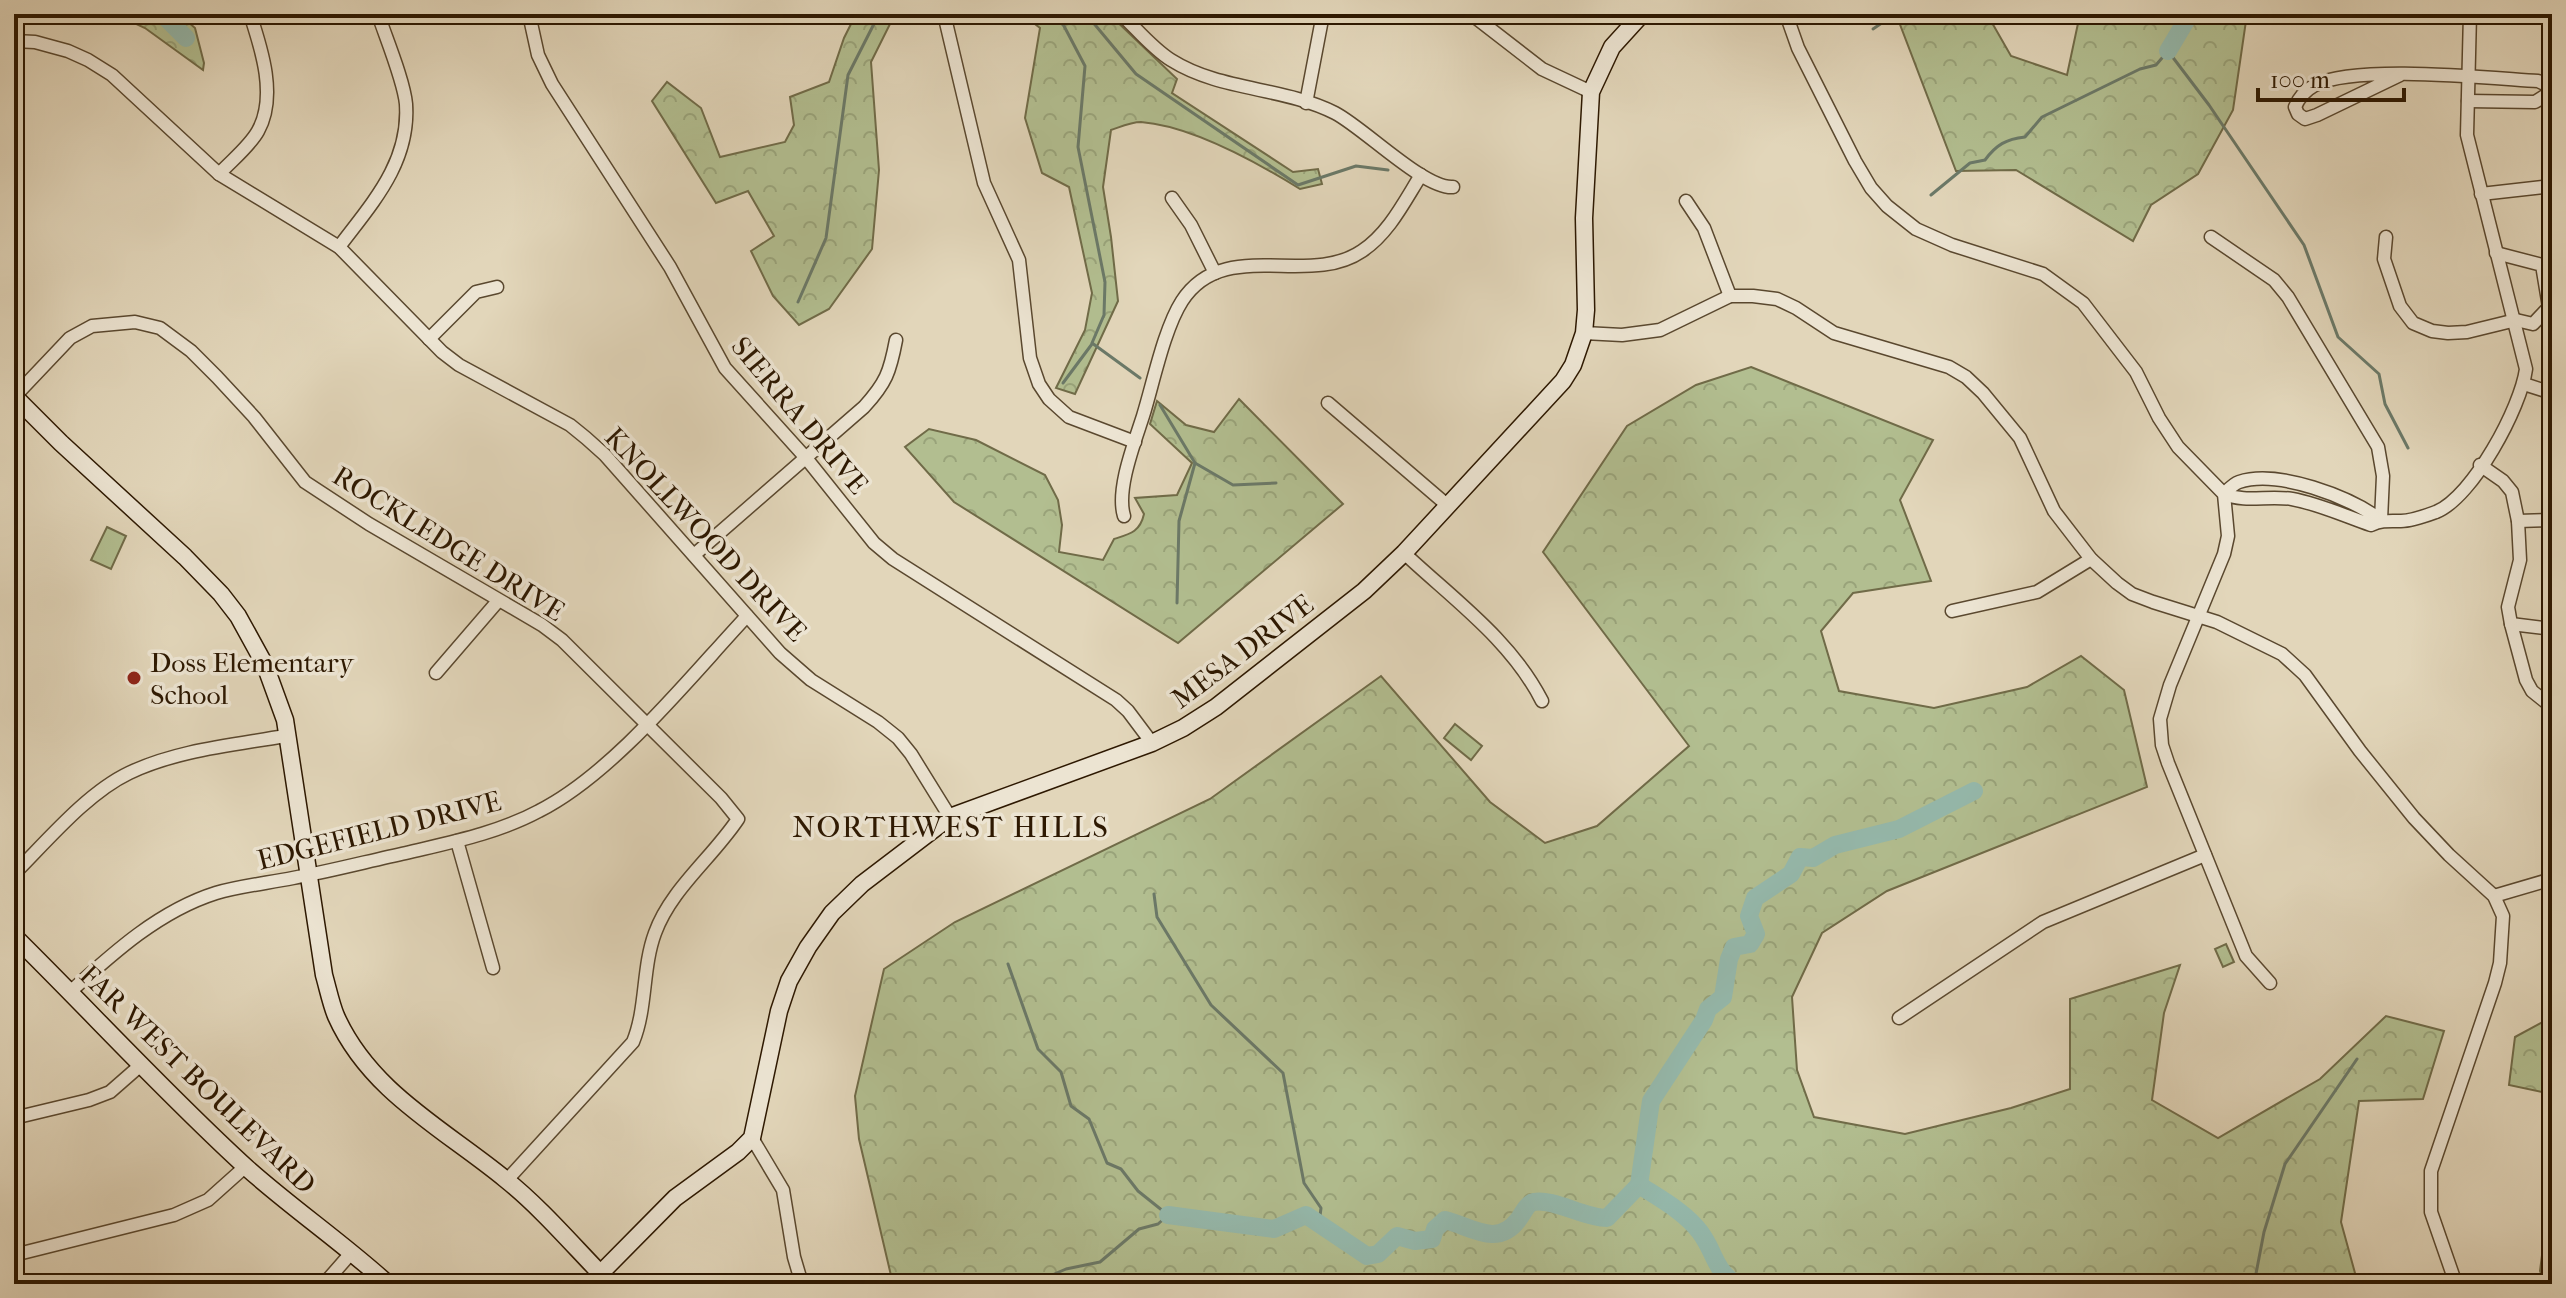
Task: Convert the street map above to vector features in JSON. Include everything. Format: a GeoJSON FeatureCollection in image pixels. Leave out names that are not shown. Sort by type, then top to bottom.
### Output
{"type":"FeatureCollection","features":[{"type":"Feature","properties":{"kind":"street"},"geometry":{"type":"LineString","coordinates":[[219,174],[257,133],[269,105],[259,41],[250,14]]}},
{"type":"Feature","properties":{"kind":"street"},"geometry":{"type":"LineString","coordinates":[[339,247],[387,185],[404,145],[406,102],[378,14]]}},
{"type":"Feature","properties":{"kind":"street","name":"SIERRA DRIVE"},"geometry":{"type":"LineString","coordinates":[[529,14],[538,55],[552,84],[670,267],[725,368],[806,458],[874,543],[893,559],[1116,700],[1152,743]]}},
{"type":"Feature","properties":{"kind":"street"},"geometry":{"type":"LineString","coordinates":[[944,14],[984,183],[1019,260],[1030,358],[1039,384],[1049,399],[1069,417],[1135,442]]}},
{"type":"Feature","properties":{"kind":"street"},"geometry":{"type":"LineString","coordinates":[[1121,14],[1169,59],[1193,72],[1337,114],[1421,175],[1444,188],[1453,187]]}},
{"type":"Feature","properties":{"kind":"street"},"geometry":{"type":"LineString","coordinates":[[1306,103],[1323,14]]}},
{"type":"Feature","properties":{"kind":"street"},"geometry":{"type":"LineString","coordinates":[[1471,14],[1542,69],[1591,92]]}},
{"type":"Feature","properties":{"kind":"street","name":"MESA DRIVE"},"geometry":{"type":"LineString","coordinates":[[752,1138],[779,1011],[789,981],[832,913],[862,884],[950,817],[1152,743],[1183,728],[1253,680],[1364,591],[1404,553],[1563,381],[1573,365],[1584,333],[1585,179],[1591,92],[1612,47],[1642,14]]}},
{"type":"Feature","properties":{"kind":"street"},"geometry":{"type":"LineString","coordinates":[[1786,14],[1798,48],[1855,161],[1871,188],[1887,206],[1916,229],[1952,245],[2043,274],[2083,303],[2136,372],[2159,418],[2178,447],[2224,494],[2238,500],[2275,496],[2296,499],[2371,525],[2381,520],[2403,521],[2441,510],[2465,490],[2513,414],[2524,384],[2526,369],[2516,320],[2467,135],[2470,14]]}},
{"type":"Feature","properties":{"kind":"street","name":"KNOLLWOOD DRIVE"},"geometry":{"type":"LineString","coordinates":[[14,41],[35,42],[68,51],[112,75],[219,174],[339,247],[429,339],[459,365],[570,425],[605,455],[780,653],[811,680],[898,738],[950,817]]}},
{"type":"Feature","properties":{"kind":"street"},"geometry":{"type":"LineString","coordinates":[[2400,75],[2305,119],[2295,107],[2299,98],[2316,85],[2378,75],[2400,75],[2469,77],[2538,81],[2549,86],[2551,92],[2535,102],[2468,101]]}},
{"type":"Feature","properties":{"kind":"street"},"geometry":{"type":"LineString","coordinates":[[1124,516],[1120,502],[1135,442],[1181,302],[1215,273],[1245,265],[1343,262],[1379,237],[1421,175]]}},
{"type":"Feature","properties":{"kind":"street"},"geometry":{"type":"LineString","coordinates":[[2481,194],[2552,186]]}},
{"type":"Feature","properties":{"kind":"street"},"geometry":{"type":"LineString","coordinates":[[1172,198],[1191,225],[1215,273]]}},
{"type":"Feature","properties":{"kind":"street"},"geometry":{"type":"LineString","coordinates":[[1686,201],[1704,228],[1730,296]]}},
{"type":"Feature","properties":{"kind":"street"},"geometry":{"type":"LineString","coordinates":[[2211,237],[2266,274],[2288,297],[2378,447],[2383,476],[2381,520]]}},
{"type":"Feature","properties":{"kind":"street"},"geometry":{"type":"LineString","coordinates":[[2386,237],[2384,259],[2400,306],[2413,323],[2432,331],[2467,332],[2516,320],[2533,324],[2549,307],[2542,265],[2496,253]]}},
{"type":"Feature","properties":{"kind":"street"},"geometry":{"type":"LineString","coordinates":[[429,339],[476,292],[497,287]]}},
{"type":"Feature","properties":{"kind":"street"},"geometry":{"type":"LineString","coordinates":[[1584,333],[1622,335],[1660,330],[1730,296],[1753,296],[1777,299],[1834,333],[1949,367],[1966,377],[2020,438],[2054,511],[2091,559],[2132,594],[2198,615],[2282,654],[2305,675],[2414,818],[2494,896],[2503,916],[2500,963],[2431,1171],[2431,1212],[2456,1284]]}},
{"type":"Feature","properties":{"kind":"street","name":"ROCKLEDGE DRIVE"},"geometry":{"type":"LineString","coordinates":[[14,396],[70,338],[92,326],[135,322],[160,328],[191,351],[217,377],[254,417],[305,482],[562,640],[721,798],[738,819],[662,914],[649,950],[638,1029],[633,1042],[507,1180]]}},
{"type":"Feature","properties":{"kind":"street"},"geometry":{"type":"LineString","coordinates":[[694,555],[864,407],[885,383],[896,340]]}},
{"type":"Feature","properties":{"kind":"street"},"geometry":{"type":"LineString","coordinates":[[2524,384],[2552,393]]}},
{"type":"Feature","properties":{"kind":"street"},"geometry":{"type":"LineString","coordinates":[[14,396],[221,594],[238,616],[265,665],[285,720],[285,736],[324,975],[335,1015],[373,1075],[410,1109],[507,1180],[600,1280],[675,1198],[738,1152],[752,1138],[783,1190],[794,1257],[802,1284]]}},
{"type":"Feature","properties":{"kind":"street"},"geometry":{"type":"LineString","coordinates":[[1328,403],[1447,505]]}},
{"type":"Feature","properties":{"kind":"street"},"geometry":{"type":"LineString","coordinates":[[2480,465],[2503,481],[2512,492],[2518,521],[2520,560],[2508,607],[2511,624],[2526,680],[2532,691],[2552,707]]}},
{"type":"Feature","properties":{"kind":"street"},"geometry":{"type":"LineString","coordinates":[[2224,494],[2238,482],[2282,479],[2366,508],[2381,520]]}},
{"type":"Feature","properties":{"kind":"street"},"geometry":{"type":"LineString","coordinates":[[2224,494],[2228,536],[2170,685],[2160,730],[2168,763],[2246,956],[2270,983]]}},
{"type":"Feature","properties":{"kind":"street"},"geometry":{"type":"LineString","coordinates":[[2518,521],[2552,520]]}},
{"type":"Feature","properties":{"kind":"street"},"geometry":{"type":"LineString","coordinates":[[1404,553],[1510,651],[1529,676],[1542,701]]}},
{"type":"Feature","properties":{"kind":"street"},"geometry":{"type":"LineString","coordinates":[[1952,611],[2047,589],[2091,559]]}},
{"type":"Feature","properties":{"kind":"street"},"geometry":{"type":"LineString","coordinates":[[436,673],[498,601]]}},
{"type":"Feature","properties":{"kind":"street","name":"EDGEFIELD DRIVE"},"geometry":{"type":"LineString","coordinates":[[70,992],[123,945],[165,917],[215,893],[457,841],[508,826],[563,798],[591,777],[646,724],[747,616]]}},
{"type":"Feature","properties":{"kind":"street"},"geometry":{"type":"LineString","coordinates":[[2511,624],[2552,629]]}},
{"type":"Feature","properties":{"kind":"street"},"geometry":{"type":"LineString","coordinates":[[14,874],[94,796],[129,773],[181,755],[285,736]]}},
{"type":"Feature","properties":{"kind":"street"},"geometry":{"type":"LineString","coordinates":[[457,841],[493,968]]}},
{"type":"Feature","properties":{"kind":"street"},"geometry":{"type":"LineString","coordinates":[[1899,1018],[2043,922],[2205,855]]}},
{"type":"Feature","properties":{"kind":"street"},"geometry":{"type":"LineString","coordinates":[[2494,896],[2552,879]]}},
{"type":"Feature","properties":{"kind":"street","name":"FAR WEST BOULEVARD"},"geometry":{"type":"LineString","coordinates":[[14,936],[246,1166],[388,1284]]}},
{"type":"Feature","properties":{"kind":"street"},"geometry":{"type":"LineString","coordinates":[[14,1118],[110,1092],[142,1064]]}},
{"type":"Feature","properties":{"kind":"street"},"geometry":{"type":"LineString","coordinates":[[14,1255],[174,1215],[208,1200],[246,1166]]}},
{"type":"Feature","properties":{"kind":"street"},"geometry":{"type":"LineString","coordinates":[[324,1284],[352,1252]]}},
{"type":"Feature","properties":{"kind":"green space"},"geometry":{"type":"Polygon","coordinates":[[[115,14],[179,14],[195,28],[203,70],[145,28],[115,14]]]}},
{"type":"Feature","properties":{"kind":"green space"},"geometry":{"type":"Polygon","coordinates":[[[856,14],[895,14],[871,62],[879,170],[872,249],[829,309],[799,325],[773,296],[751,251],[774,236],[748,191],[716,203],[652,101],[667,82],[701,108],[720,157],[785,142],[794,125],[790,97],[829,82],[856,14]]]}},
{"type":"Feature","properties":{"kind":"green space"},"geometry":{"type":"Polygon","coordinates":[[[1022,14],[1109,14],[1177,79],[1172,93],[1293,172],[1318,169],[1322,184],[1300,189],[1224,147],[1181,130],[1137,122],[1111,130],[1103,187],[1118,301],[1075,394],[1056,388],[1085,330],[1092,293],[1069,187],[1042,173],[1025,118],[1040,28],[1022,14]]]}},
{"type":"Feature","properties":{"kind":"green space"},"geometry":{"type":"Polygon","coordinates":[[[1894,14],[1987,14],[2011,56],[2067,75],[2080,14],[2247,14],[2233,110],[2198,174],[2151,205],[2133,241],[2016,170],[1956,171],[1894,14]]]}},
{"type":"Feature","properties":{"kind":"green space"},"geometry":{"type":"Polygon","coordinates":[[[1751,367],[1933,440],[1900,500],[1931,581],[1853,593],[1821,631],[1839,691],[1934,708],[2027,687],[2081,656],[2124,690],[2147,787],[1887,891],[1822,933],[1792,997],[1797,1070],[1814,1117],[1905,1134],[2011,1108],[2070,1089],[2070,999],[2180,965],[2164,1013],[2152,1100],[2218,1138],[2320,1079],[2386,1016],[2444,1031],[2423,1099],[2359,1101],[2341,1222],[2358,1284],[893,1284],[859,1139],[855,1096],[884,969],[955,922],[1210,799],[1381,676],[1490,802],[1545,843],[1597,826],[1689,746],[1543,552],[1627,426],[1696,385],[1751,367]]]}},
{"type":"Feature","properties":{"kind":"green space"},"geometry":{"type":"Polygon","coordinates":[[[1239,399],[1343,504],[1178,643],[954,502],[905,447],[929,429],[976,440],[1045,475],[1058,500],[1062,525],[1059,552],[1103,560],[1114,539],[1129,534],[1140,525],[1144,514],[1135,498],[1177,495],[1192,463],[1150,424],[1157,401],[1186,425],[1214,432],[1239,399]]]}},
{"type":"Feature","properties":{"kind":"green space"},"geometry":{"type":"Polygon","coordinates":[[[107,527],[126,536],[111,569],[91,560],[107,527]]]}},
{"type":"Feature","properties":{"kind":"green space"},"geometry":{"type":"Polygon","coordinates":[[[1455,724],[1482,746],[1471,760],[1444,738],[1455,724]]]}},
{"type":"Feature","properties":{"kind":"green space"},"geometry":{"type":"Polygon","coordinates":[[[2226,944],[2234,962],[2223,967],[2215,949],[2226,944]]]}},
{"type":"Feature","properties":{"kind":"green space"},"geometry":{"type":"Polygon","coordinates":[[[2552,1017],[2552,1094],[2509,1085],[2515,1037],[2552,1017]]]}},
{"type":"Feature","properties":{"kind":"green space"},"geometry":{"type":"Polygon","coordinates":[[[2552,1177],[2552,1284],[2545,1284],[2540,1271],[2552,1177]]]}},
{"type":"Feature","properties":{"kind":"waterway"},"geometry":{"type":"LineString","coordinates":[[162,14],[186,38]]}},
{"type":"Feature","properties":{"kind":"waterway"},"geometry":{"type":"LineString","coordinates":[[798,302],[826,238],[848,75],[879,14]]}},
{"type":"Feature","properties":{"kind":"waterway"},"geometry":{"type":"LineString","coordinates":[[1053,14],[1064,26],[1085,66],[1078,147],[1105,282],[1104,315],[1092,343],[1140,378]]}},
{"type":"Feature","properties":{"kind":"waterway"},"geometry":{"type":"LineString","coordinates":[[1086,14],[1136,74],[1298,185],[1356,166],[1388,170]]}},
{"type":"Feature","properties":{"kind":"waterway"},"geometry":{"type":"LineString","coordinates":[[1873,29],[1895,14]]}},
{"type":"Feature","properties":{"kind":"waterway"},"geometry":{"type":"LineString","coordinates":[[2168,51],[2190,14]]}},
{"type":"Feature","properties":{"kind":"waterway"},"geometry":{"type":"LineString","coordinates":[[1931,195],[1970,163],[1985,160],[2007,141],[2025,137],[2042,117],[2140,69],[2156,65],[2168,51],[2209,105],[2304,245],[2338,337],[2379,374],[2385,404],[2408,448]]}},
{"type":"Feature","properties":{"kind":"waterway"},"geometry":{"type":"LineString","coordinates":[[1063,383],[1092,344]]}},
{"type":"Feature","properties":{"kind":"waterway"},"geometry":{"type":"LineString","coordinates":[[1160,405],[1195,463],[1179,521],[1177,603]]}},
{"type":"Feature","properties":{"kind":"waterway"},"geometry":{"type":"LineString","coordinates":[[1195,463],[1233,485],[1276,483]]}},
{"type":"Feature","properties":{"kind":"waterway"},"geometry":{"type":"LineString","coordinates":[[1639,1185],[1651,1101],[1708,1009],[1723,997],[1734,947],[1750,944],[1756,934],[1749,916],[1755,898],[1791,874],[1800,857],[1813,858],[1835,845],[1899,829],[1974,791]]}},
{"type":"Feature","properties":{"kind":"waterway"},"geometry":{"type":"LineString","coordinates":[[1154,894],[1157,917],[1211,1005],[1283,1073],[1304,1183],[1321,1208],[1319,1224]]}},
{"type":"Feature","properties":{"kind":"waterway"},"geometry":{"type":"LineString","coordinates":[[1008,964],[1038,1049],[1061,1072],[1071,1106],[1089,1119],[1107,1163],[1121,1169],[1138,1191],[1168,1215],[1158,1224],[1139,1229],[1100,1262],[1066,1269],[1032,1284]]}},
{"type":"Feature","properties":{"kind":"waterway"},"geometry":{"type":"LineString","coordinates":[[2254,1284],[2264,1232],[2285,1164],[2357,1059]]}},
{"type":"Feature","properties":{"kind":"waterway"},"geometry":{"type":"LineString","coordinates":[[1168,1215],[1274,1229],[1306,1215],[1367,1256],[1378,1254],[1397,1236],[1415,1241],[1432,1239],[1435,1229],[1445,1220],[1483,1233],[1501,1233],[1510,1228],[1534,1202],[1550,1203],[1607,1218],[1639,1185],[1694,1225],[1722,1272],[1735,1284]]}},
{"type":"Feature","properties":{"kind":"place","name":"Doss Elementary School"},"geometry":{"type":"Point","coordinates":[134,678]}},
{"type":"Feature","properties":{"kind":"district","name":"NORTHWEST HILLS"},"geometry":{"type":"Point","coordinates":[951,827]}}]}
